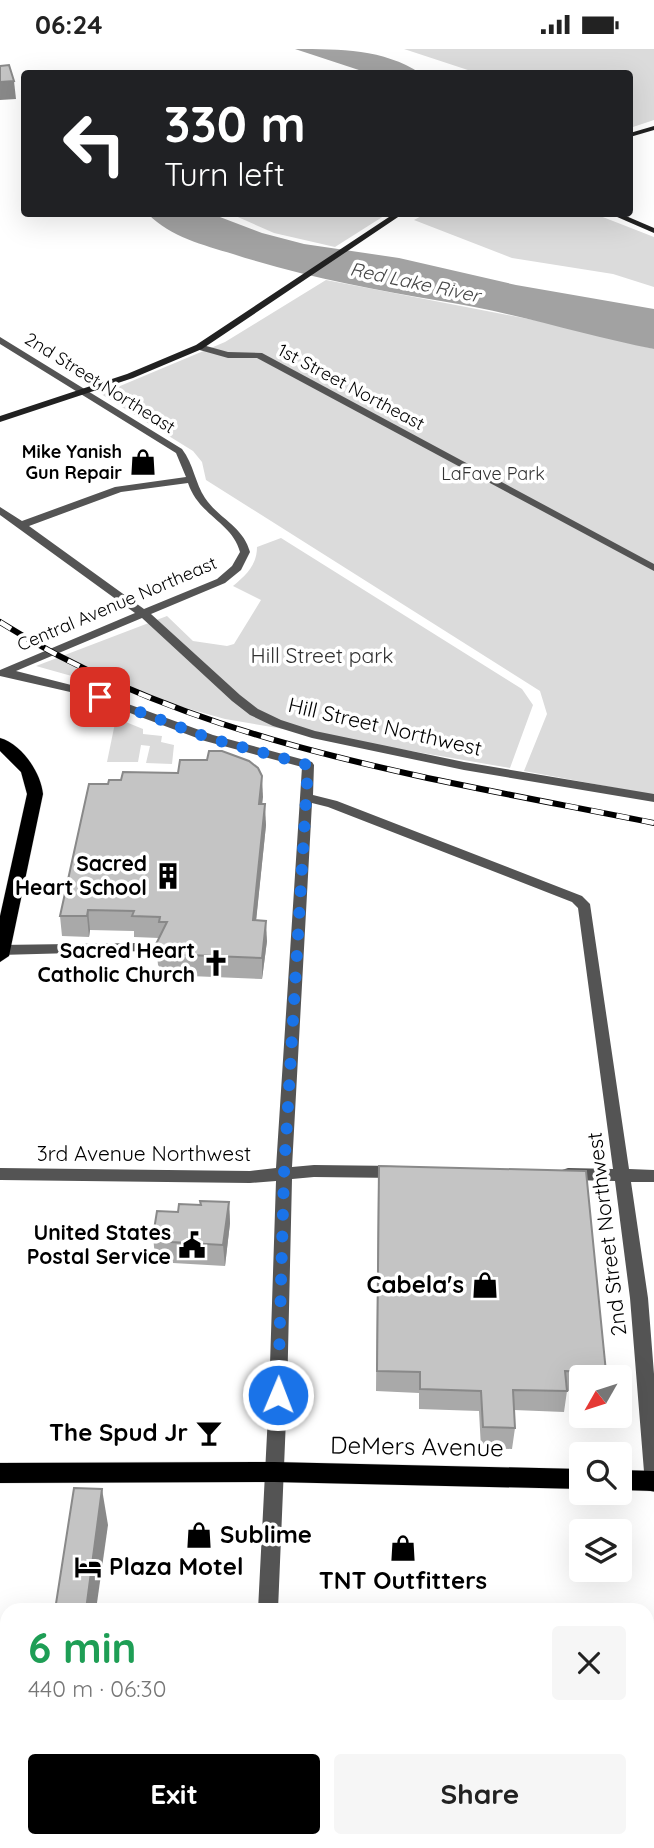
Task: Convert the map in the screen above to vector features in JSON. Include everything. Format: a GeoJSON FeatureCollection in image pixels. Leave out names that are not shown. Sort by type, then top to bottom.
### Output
{"type":"FeatureCollection","features":[{"type":"Feature","properties":{"kind":"main road"},"geometry":{"type":"LineString","coordinates":[[0,743],[31,773],[35,783],[35,795],[0,952]]}},
{"type":"Feature","properties":{"kind":"main road","name":"DeMers Avenue"},"geometry":{"type":"LineString","coordinates":[[0,1472],[274,1472],[569,1479]]}},
{"type":"Feature","properties":{"kind":"main road"},"geometry":{"type":"LineString","coordinates":[[632,1481],[654,1482]]}},
{"type":"Feature","properties":{"kind":"street"},"geometry":{"type":"LineString","coordinates":[[633,134],[654,128]]}},
{"type":"Feature","properties":{"kind":"street"},"geometry":{"type":"LineString","coordinates":[[0,419],[151,369],[199,347],[395,217]]}},
{"type":"Feature","properties":{"kind":"street"},"geometry":{"type":"LineString","coordinates":[[621,217],[654,231]]}},
{"type":"Feature","properties":{"kind":"street","name":"2nd Street Northeast"},"geometry":{"type":"LineString","coordinates":[[0,340],[179,451],[190,468],[195,491],[204,504],[242,540],[243,559]]}},
{"type":"Feature","properties":{"kind":"street","name":"1st Street Northeast"},"geometry":{"type":"LineString","coordinates":[[199,347],[228,355],[259,355],[654,568]]}},
{"type":"Feature","properties":{"kind":"street"},"geometry":{"type":"LineString","coordinates":[[21,525],[119,489],[193,479]]}},
{"type":"Feature","properties":{"kind":"street","name":"Hill Street Northwest"},"geometry":{"type":"LineString","coordinates":[[0,510],[144,614],[236,698],[254,712],[277,723],[312,734],[464,766],[654,798]]}},
{"type":"Feature","properties":{"kind":"street","name":"Central Avenue Northeast"},"geometry":{"type":"LineString","coordinates":[[2,672],[221,581],[237,568],[243,559]]}},
{"type":"Feature","properties":{"kind":"street"},"geometry":{"type":"LineString","coordinates":[[2,672],[83,691],[209,738],[308,765],[284,1173],[268,1603]]}},
{"type":"Feature","properties":{"kind":"street","name":"2nd Street Northwest"},"geometry":{"type":"LineString","coordinates":[[308,798],[332,804],[577,899],[585,907],[639,1298],[654,1482]]}},
{"type":"Feature","properties":{"kind":"street"},"geometry":{"type":"LineString","coordinates":[[0,952],[141,949]]}},
{"type":"Feature","properties":{"kind":"street","name":"3rd Avenue Northwest"},"geometry":{"type":"LineString","coordinates":[[0,1174],[250,1177],[284,1173],[408,1172]]}},
{"type":"Feature","properties":{"kind":"street"},"geometry":{"type":"LineString","coordinates":[[556,1174],[654,1176]]}},
{"type":"Feature","properties":{"kind":"green space"},"geometry":{"type":"Polygon","coordinates":[[[404,49],[654,49],[654,120],[633,127],[633,70],[468,70],[404,49]]]}},
{"type":"Feature","properties":{"kind":"green space"},"geometry":{"type":"Polygon","coordinates":[[[238,217],[382,217],[335,247],[274,233],[238,217]]]}},
{"type":"Feature","properties":{"kind":"green space"},"geometry":{"type":"Polygon","coordinates":[[[420,217],[603,217],[654,237],[654,287],[613,274],[512,258],[414,220],[420,217]]]}},
{"type":"Feature","properties":{"kind":"green space","name":"LaFave Park"},"geometry":{"type":"Polygon","coordinates":[[[326,280],[549,323],[654,349],[654,795],[524,771],[547,714],[540,691],[206,480],[202,462],[193,451],[101,394],[225,342],[326,280]]]}},
{"type":"Feature","properties":{"kind":"green space","name":"Hill Street park"},"geometry":{"type":"Polygon","coordinates":[[[281,538],[522,689],[533,705],[510,768],[225,719],[36,666],[167,616],[193,641],[227,646],[234,644],[261,600],[233,586],[253,564],[257,547],[281,538]]]}},
{"type":"Feature","properties":{"kind":"green space"},"geometry":{"type":"Polygon","coordinates":[[[116,718],[143,729],[143,734],[162,736],[161,742],[174,745],[172,764],[146,763],[150,746],[141,745],[138,762],[107,762],[116,718]]]}},
{"type":"Feature","properties":{"kind":"water"},"geometry":{"type":"Polygon","coordinates":[[[295,49],[361,52],[391,59],[415,70],[359,70],[295,49]]]}},
{"type":"Feature","properties":{"kind":"water","name":"Red Lake River"},"geometry":{"type":"Polygon","coordinates":[[[151,217],[220,217],[262,233],[304,244],[399,258],[516,285],[654,309],[654,349],[495,311],[362,287],[284,269],[188,239],[151,217]]]}},
{"type":"Feature","properties":{"kind":"building"},"geometry":{"type":"Polygon","coordinates":[[[9,65],[14,81],[0,82],[0,66],[9,65]]]}},
{"type":"Feature","properties":{"kind":"building","name":"Sacred Heart School"},"geometry":{"type":"Polygon","coordinates":[[[209,751],[222,751],[249,761],[258,768],[262,776],[259,804],[265,804],[253,920],[266,921],[262,958],[164,954],[156,944],[167,922],[159,922],[160,917],[132,916],[134,911],[88,910],[87,916],[60,916],[89,784],[108,784],[109,780],[121,780],[123,772],[178,773],[180,760],[207,760],[209,751]]]}},
{"type":"Feature","properties":{"kind":"building","name":"Cabela's"},"geometry":{"type":"Polygon","coordinates":[[[379,1166],[586,1171],[605,1365],[569,1365],[569,1371],[565,1371],[567,1391],[513,1390],[515,1428],[483,1427],[481,1391],[420,1389],[420,1372],[377,1371],[379,1166]]]}},
{"type":"Feature","properties":{"kind":"building"},"geometry":{"type":"Polygon","coordinates":[[[200,1201],[229,1202],[223,1245],[171,1242],[172,1237],[153,1236],[157,1211],[178,1212],[179,1204],[201,1205],[200,1201]]]}},
{"type":"Feature","properties":{"kind":"building"},"geometry":{"type":"Polygon","coordinates":[[[74,1488],[102,1489],[87,1603],[56,1603],[74,1488]]]}},
{"type":"Feature","properties":{"kind":"railway"},"geometry":{"type":"LineString","coordinates":[[0,622],[75,664],[153,699],[234,728],[401,772],[654,823]]}},
{"type":"Feature","properties":{"kind":"place","name":"Mike Yanish Gun Repair"},"geometry":{"type":"Point","coordinates":[143,462]}},
{"type":"Feature","properties":{"kind":"place","name":"Sacred Heart School"},"geometry":{"type":"Point","coordinates":[168,876]}},
{"type":"Feature","properties":{"kind":"place","name":"Sacred Heart Catholic Church"},"geometry":{"type":"Point","coordinates":[216,963]}},
{"type":"Feature","properties":{"kind":"place","name":"United States Postal Service"},"geometry":{"type":"Point","coordinates":[192,1245]}},
{"type":"Feature","properties":{"kind":"place","name":"Cabela's"},"geometry":{"type":"Point","coordinates":[485,1285]}},
{"type":"Feature","properties":{"kind":"place","name":"The Spud Jr"},"geometry":{"type":"Point","coordinates":[209,1433]}},
{"type":"Feature","properties":{"kind":"place","name":"Sublime"},"geometry":{"type":"Point","coordinates":[199,1535]}},
{"type":"Feature","properties":{"kind":"place","name":"TNT Outfitters"},"geometry":{"type":"Point","coordinates":[403,1548]}},
{"type":"Feature","properties":{"kind":"place","name":"Plaza Motel"},"geometry":{"type":"Point","coordinates":[88,1567]}},
{"type":"Feature","properties":{"kind":"route"},"geometry":{"type":"LineString","coordinates":[[100,697],[170,725],[236,747],[308,765],[284,1173],[278,1395]]}}]}
